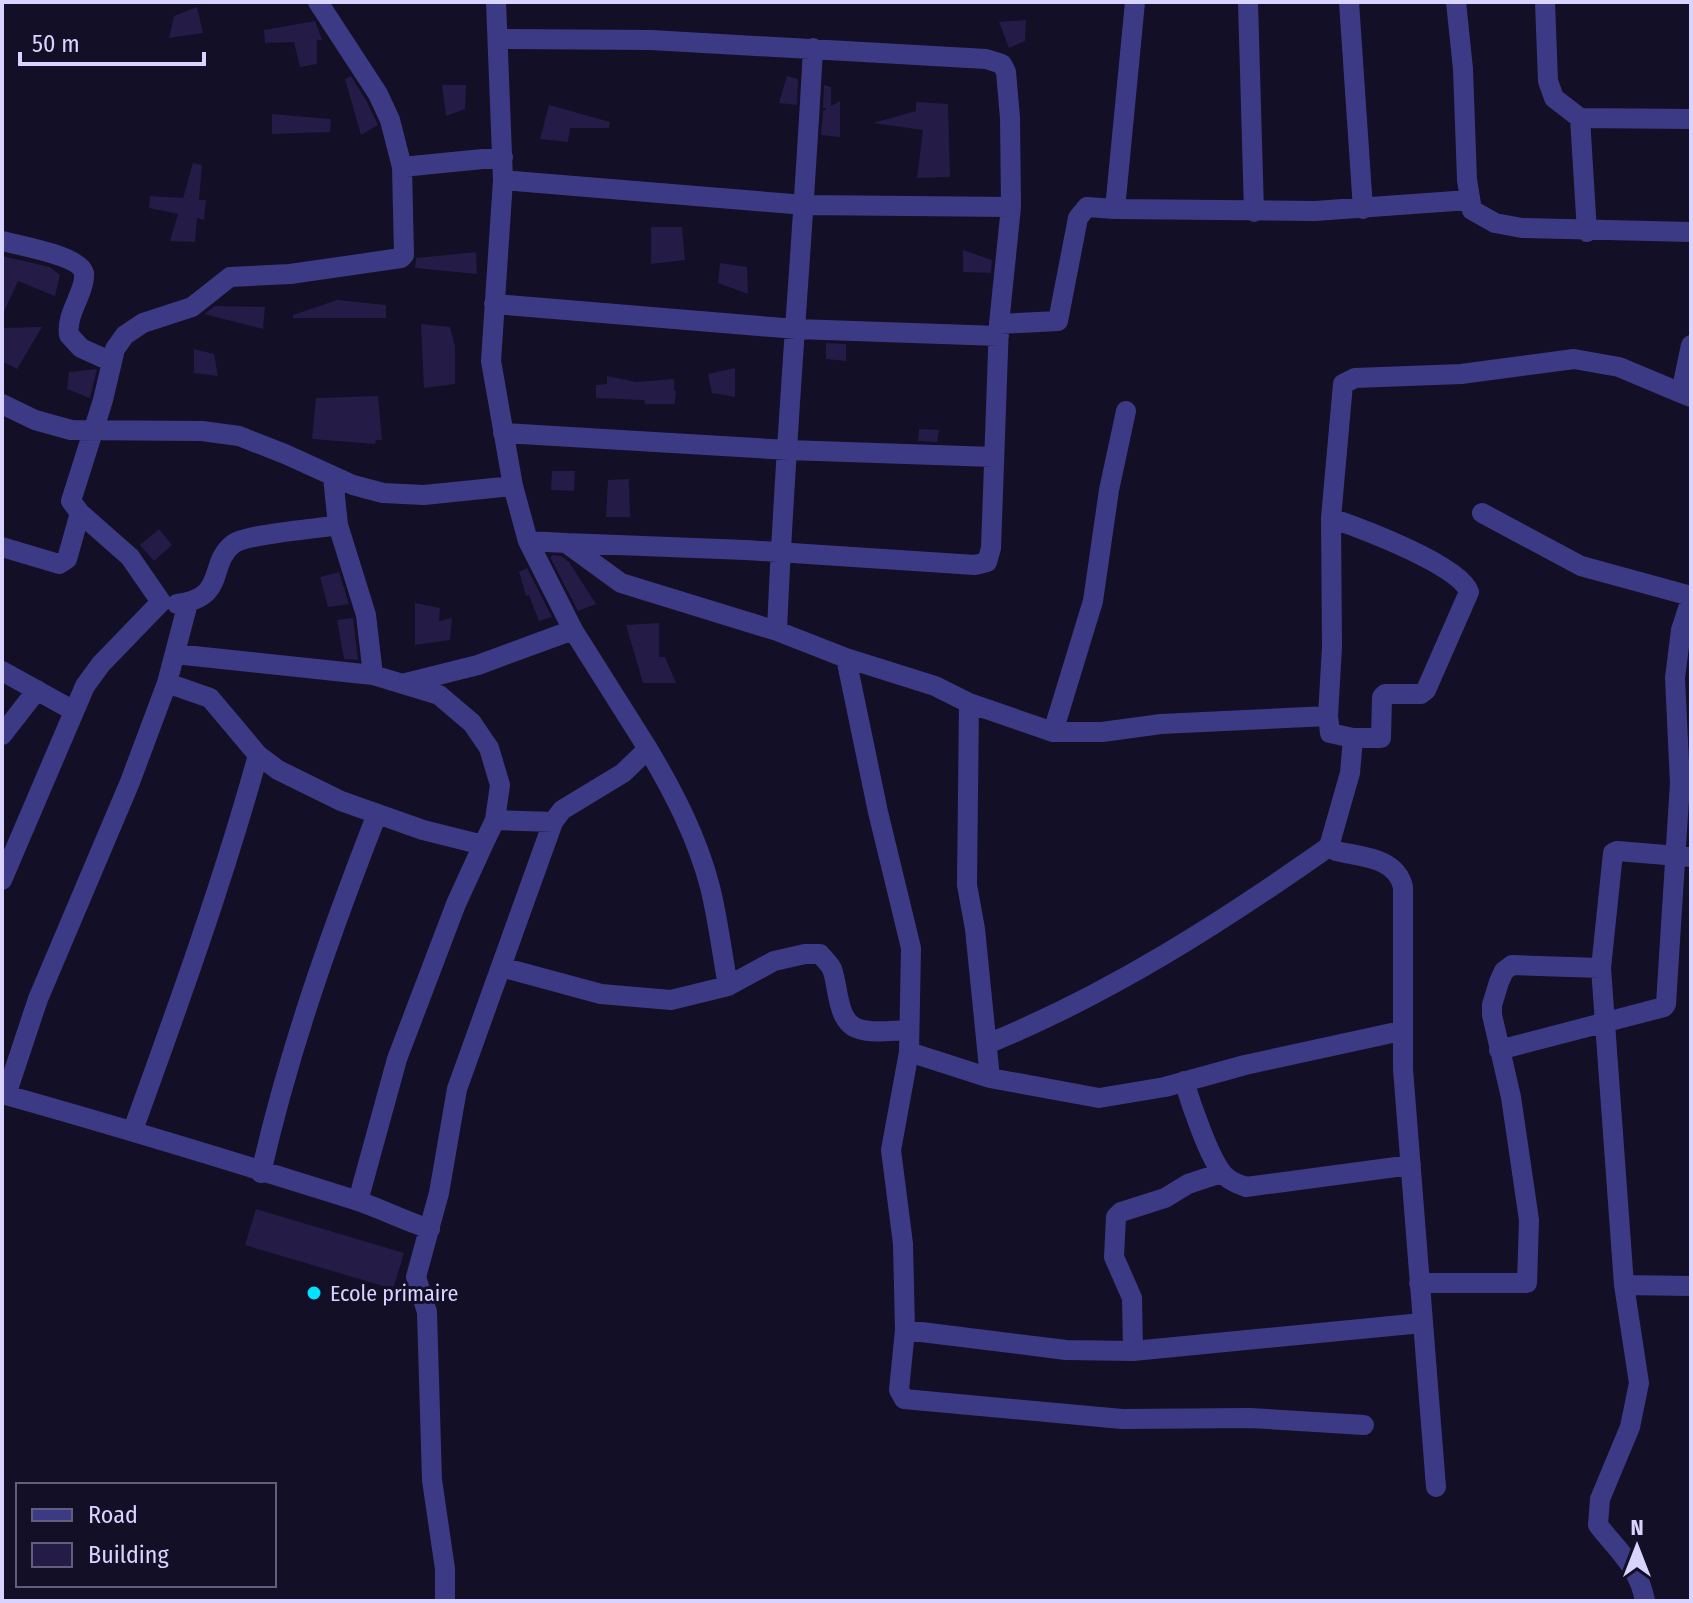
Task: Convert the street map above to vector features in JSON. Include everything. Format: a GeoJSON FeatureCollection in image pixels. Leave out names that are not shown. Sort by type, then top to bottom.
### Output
{"type":"FeatureCollection","features":[{"type":"Feature","properties":{"kind":"street"},"geometry":{"type":"LineString","coordinates":[[161,602],[130,557],[73,505],[72,497],[119,341],[143,323],[192,307],[230,277],[290,274],[401,258],[405,251],[402,167],[390,120],[378,94],[318,2]]}},
{"type":"Feature","properties":{"kind":"street"},"geometry":{"type":"LineString","coordinates":[[496,2],[503,180],[491,361],[513,486],[528,541],[573,630],[671,787],[701,856],[728,986]]}},
{"type":"Feature","properties":{"kind":"street"},"geometry":{"type":"LineString","coordinates":[[1115,209],[1135,2]]}},
{"type":"Feature","properties":{"kind":"street"},"geometry":{"type":"LineString","coordinates":[[1248,2],[1254,212]]}},
{"type":"Feature","properties":{"kind":"street"},"geometry":{"type":"LineString","coordinates":[[1349,2],[1363,209]]}},
{"type":"Feature","properties":{"kind":"street"},"geometry":{"type":"LineString","coordinates":[[1456,2],[1472,210],[1495,223],[1522,228],[1587,232],[1691,232]]}},
{"type":"Feature","properties":{"kind":"street"},"geometry":{"type":"LineString","coordinates":[[1545,2],[1548,81],[1554,98],[1580,118],[1691,119]]}},
{"type":"Feature","properties":{"kind":"street"},"geometry":{"type":"LineString","coordinates":[[499,39],[651,40],[986,59],[1002,64],[1006,72],[1010,118],[1011,207],[999,330],[991,548],[987,562],[975,565],[780,552],[528,541]]}},
{"type":"Feature","properties":{"kind":"street"},"geometry":{"type":"LineString","coordinates":[[777,631],[813,48]]}},
{"type":"Feature","properties":{"kind":"street"},"geometry":{"type":"LineString","coordinates":[[1580,118],[1587,232]]}},
{"type":"Feature","properties":{"kind":"street"},"geometry":{"type":"LineString","coordinates":[[402,167],[503,157]]}},
{"type":"Feature","properties":{"kind":"street"},"geometry":{"type":"LineString","coordinates":[[503,180],[805,205],[1011,207]]}},
{"type":"Feature","properties":{"kind":"street"},"geometry":{"type":"LineString","coordinates":[[494,304],[796,329],[999,330],[1058,321],[1078,218],[1087,207],[1254,212],[1363,209],[1469,200]]}},
{"type":"Feature","properties":{"kind":"street"},"geometry":{"type":"LineString","coordinates":[[2,241],[55,254],[82,268],[84,279],[71,317],[69,335],[81,348],[112,362]]}},
{"type":"Feature","properties":{"kind":"street"},"geometry":{"type":"LineString","coordinates":[[1331,518],[1378,534],[1445,569],[1464,582],[1469,592],[1426,690],[1421,694],[1385,694],[1382,697],[1381,738],[1353,738],[1330,733],[1328,716],[1332,647],[1331,518],[1343,384],[1350,379],[1461,374],[1574,359],[1619,367],[1686,395],[1691,345]]}},
{"type":"Feature","properties":{"kind":"street"},"geometry":{"type":"LineString","coordinates":[[2,404],[35,420],[71,430],[202,431],[239,436],[353,485],[403,495],[513,486]]}},
{"type":"Feature","properties":{"kind":"street"},"geometry":{"type":"LineString","coordinates":[[1053,732],[1093,601],[1109,490],[1126,411]]}},
{"type":"Feature","properties":{"kind":"street"},"geometry":{"type":"LineString","coordinates":[[503,433],[788,450],[994,457]]}},
{"type":"Feature","properties":{"kind":"street"},"geometry":{"type":"LineString","coordinates":[[333,477],[338,525],[366,615],[373,675]]}},
{"type":"Feature","properties":{"kind":"street"},"geometry":{"type":"LineString","coordinates":[[2,547],[63,564],[80,513]]}},
{"type":"Feature","properties":{"kind":"street"},"geometry":{"type":"LineString","coordinates":[[1482,513],[1581,566],[1691,598],[1681,630],[1675,678],[1684,856],[1666,1004],[1499,1050]]}},
{"type":"Feature","properties":{"kind":"street"},"geometry":{"type":"LineString","coordinates":[[2,880],[85,686],[101,664],[161,602],[188,603],[206,593],[214,584],[225,555],[238,541],[338,525]]}},
{"type":"Feature","properties":{"kind":"street"},"geometry":{"type":"LineString","coordinates":[[566,543],[621,583],[777,631],[846,658],[935,686],[969,703],[1053,732],[1102,732],[1161,724],[1328,716]]}},
{"type":"Feature","properties":{"kind":"street"},"geometry":{"type":"LineString","coordinates":[[188,603],[167,683],[130,782],[38,999],[4,1094],[133,1130],[261,1173],[358,1201],[430,1229]]}},
{"type":"Feature","properties":{"kind":"street"},"geometry":{"type":"LineString","coordinates":[[402,684],[478,665],[573,630]]}},
{"type":"Feature","properties":{"kind":"street"},"geometry":{"type":"LineString","coordinates":[[175,654],[373,675],[439,695],[481,734],[489,748],[500,785],[495,820],[456,904],[397,1059],[358,1201]]}},
{"type":"Feature","properties":{"kind":"street"},"geometry":{"type":"LineString","coordinates":[[846,658],[878,812],[908,926],[913,974],[909,1052],[891,1150],[903,1244],[905,1330],[899,1390],[904,1399],[1122,1419],[1250,1418],[1364,1425]]}},
{"type":"Feature","properties":{"kind":"street"},"geometry":{"type":"LineString","coordinates":[[2,671],[74,711]]}},
{"type":"Feature","properties":{"kind":"street"},"geometry":{"type":"LineString","coordinates":[[167,683],[210,698],[258,755],[278,770],[341,801],[423,830],[483,845]]}},
{"type":"Feature","properties":{"kind":"street"},"geometry":{"type":"LineString","coordinates":[[2,735],[37,690]]}},
{"type":"Feature","properties":{"kind":"street"},"geometry":{"type":"LineString","coordinates":[[969,703],[967,885],[975,929],[990,1078]]}},
{"type":"Feature","properties":{"kind":"street"},"geometry":{"type":"LineString","coordinates":[[1330,846],[1330,836],[1350,773],[1353,738]]}},
{"type":"Feature","properties":{"kind":"street"},"geometry":{"type":"LineString","coordinates":[[445,1601],[445,1569],[432,1480],[427,1312],[416,1277],[439,1193],[457,1089],[553,822],[562,810],[623,773],[648,749]]}},
{"type":"Feature","properties":{"kind":"street"},"geometry":{"type":"LineString","coordinates":[[133,1130],[239,825],[258,755]]}},
{"type":"Feature","properties":{"kind":"street"},"geometry":{"type":"LineString","coordinates":[[261,1173],[296,1037],[377,814]]}},
{"type":"Feature","properties":{"kind":"street"},"geometry":{"type":"LineString","coordinates":[[495,820],[553,822]]}},
{"type":"Feature","properties":{"kind":"street"},"geometry":{"type":"LineString","coordinates":[[987,1044],[1036,1024],[1162,957],[1256,898],[1330,846]]}},
{"type":"Feature","properties":{"kind":"street"},"geometry":{"type":"LineString","coordinates":[[1330,846],[1336,851],[1389,864],[1401,878],[1401,1031],[1436,1487]]}},
{"type":"Feature","properties":{"kind":"street"},"geometry":{"type":"LineString","coordinates":[[1645,1601],[1642,1582],[1636,1572],[1598,1525],[1600,1499],[1630,1427],[1639,1383],[1624,1285],[1601,968],[1612,855],[1617,851],[1684,856]]}},
{"type":"Feature","properties":{"kind":"street"},"geometry":{"type":"LineString","coordinates":[[501,967],[601,994],[671,1000],[728,986],[774,961],[820,954],[831,966],[840,1005],[850,1024],[859,1029],[876,1031],[909,1030]]}},
{"type":"Feature","properties":{"kind":"street"},"geometry":{"type":"LineString","coordinates":[[1419,1283],[1527,1283],[1529,1220],[1511,1097],[1492,1005],[1499,982],[1512,965],[1601,968]]}},
{"type":"Feature","properties":{"kind":"street"},"geometry":{"type":"LineString","coordinates":[[909,1052],[990,1078],[1099,1098],[1140,1093],[1401,1031]]}},
{"type":"Feature","properties":{"kind":"street"},"geometry":{"type":"LineString","coordinates":[[1184,1081],[1193,1111],[1221,1173],[1234,1183],[1246,1187],[1411,1165]]}},
{"type":"Feature","properties":{"kind":"street"},"geometry":{"type":"LineString","coordinates":[[1133,1351],[1132,1298],[1114,1257],[1116,1217],[1121,1212],[1165,1198],[1188,1184],[1221,1173]]}},
{"type":"Feature","properties":{"kind":"street"},"geometry":{"type":"LineString","coordinates":[[1624,1285],[1691,1286]]}},
{"type":"Feature","properties":{"kind":"street"},"geometry":{"type":"LineString","coordinates":[[905,1330],[1066,1350],[1133,1351],[1422,1323]]}},
{"type":"Feature","properties":{"kind":"building"},"geometry":{"type":"Polygon","coordinates":[[[197,7],[203,33],[169,38],[174,16],[197,7]]]}},
{"type":"Feature","properties":{"kind":"building"},"geometry":{"type":"Polygon","coordinates":[[[1026,20],[1025,41],[1009,48],[999,22],[1026,20]]]}},
{"type":"Feature","properties":{"kind":"building"},"geometry":{"type":"Polygon","coordinates":[[[315,21],[322,40],[317,40],[317,64],[300,67],[294,42],[265,43],[264,30],[315,21]]]}},
{"type":"Feature","properties":{"kind":"building"},"geometry":{"type":"Polygon","coordinates":[[[351,76],[378,125],[361,135],[345,79],[351,76]]]}},
{"type":"Feature","properties":{"kind":"building"},"geometry":{"type":"Polygon","coordinates":[[[787,76],[798,79],[797,105],[779,103],[787,76]]]}},
{"type":"Feature","properties":{"kind":"building"},"geometry":{"type":"Polygon","coordinates":[[[442,85],[466,85],[465,109],[446,116],[442,85]]]}},
{"type":"Feature","properties":{"kind":"building"},"geometry":{"type":"Polygon","coordinates":[[[824,85],[831,87],[831,106],[840,101],[840,137],[821,135],[823,111],[827,108],[823,108],[824,85]]]}},
{"type":"Feature","properties":{"kind":"building"},"geometry":{"type":"Polygon","coordinates":[[[916,102],[948,104],[950,177],[917,178],[923,130],[873,123],[916,111],[916,102]]]}},
{"type":"Feature","properties":{"kind":"building"},"geometry":{"type":"Polygon","coordinates":[[[549,105],[610,122],[609,128],[570,128],[568,142],[540,139],[549,105]]]}},
{"type":"Feature","properties":{"kind":"building"},"geometry":{"type":"Polygon","coordinates":[[[272,114],[331,119],[330,132],[272,134],[272,114]]]}},
{"type":"Feature","properties":{"kind":"building"},"geometry":{"type":"Polygon","coordinates":[[[193,163],[202,165],[199,200],[206,200],[204,220],[197,218],[195,242],[170,241],[178,214],[149,208],[150,196],[183,198],[193,163]]]}},
{"type":"Feature","properties":{"kind":"building"},"geometry":{"type":"Polygon","coordinates":[[[651,227],[682,227],[685,260],[651,264],[651,227]]]}},
{"type":"Feature","properties":{"kind":"building"},"geometry":{"type":"Polygon","coordinates":[[[963,250],[992,260],[991,273],[963,272],[963,250]]]}},
{"type":"Feature","properties":{"kind":"building"},"geometry":{"type":"Polygon","coordinates":[[[476,252],[477,274],[415,268],[416,258],[476,252]]]}},
{"type":"Feature","properties":{"kind":"building"},"geometry":{"type":"Polygon","coordinates":[[[2,256],[50,267],[60,275],[55,296],[18,281],[2,316],[2,256]]]}},
{"type":"Feature","properties":{"kind":"building"},"geometry":{"type":"Polygon","coordinates":[[[720,263],[747,267],[748,294],[718,283],[720,263]]]}},
{"type":"Feature","properties":{"kind":"building"},"geometry":{"type":"Polygon","coordinates":[[[337,300],[386,305],[386,318],[293,318],[293,315],[337,300]]]}},
{"type":"Feature","properties":{"kind":"building"},"geometry":{"type":"Polygon","coordinates":[[[215,306],[265,307],[263,329],[204,314],[215,306]]]}},
{"type":"Feature","properties":{"kind":"building"},"geometry":{"type":"Polygon","coordinates":[[[421,324],[450,327],[455,346],[455,384],[424,388],[421,324]]]}},
{"type":"Feature","properties":{"kind":"building"},"geometry":{"type":"Polygon","coordinates":[[[42,327],[17,369],[2,361],[2,328],[42,327]]]}},
{"type":"Feature","properties":{"kind":"building"},"geometry":{"type":"Polygon","coordinates":[[[826,343],[846,344],[846,361],[826,359],[826,343]]]}},
{"type":"Feature","properties":{"kind":"building"},"geometry":{"type":"Polygon","coordinates":[[[194,349],[214,354],[218,376],[194,373],[194,349]]]}},
{"type":"Feature","properties":{"kind":"building"},"geometry":{"type":"Polygon","coordinates":[[[735,368],[735,397],[712,393],[708,374],[735,368]]]}},
{"type":"Feature","properties":{"kind":"building"},"geometry":{"type":"Polygon","coordinates":[[[97,369],[90,398],[67,389],[69,372],[97,369]]]}},
{"type":"Feature","properties":{"kind":"building"},"geometry":{"type":"Polygon","coordinates":[[[607,376],[636,382],[674,379],[675,402],[645,404],[644,400],[596,398],[596,385],[607,384],[607,376]]]}},
{"type":"Feature","properties":{"kind":"building"},"geometry":{"type":"Polygon","coordinates":[[[378,396],[382,440],[376,440],[375,444],[312,439],[316,398],[378,396]]]}},
{"type":"Feature","properties":{"kind":"building"},"geometry":{"type":"Polygon","coordinates":[[[919,429],[939,430],[937,442],[918,441],[919,429]]]}},
{"type":"Feature","properties":{"kind":"building"},"geometry":{"type":"Polygon","coordinates":[[[552,471],[575,471],[574,491],[551,490],[552,471]]]}},
{"type":"Feature","properties":{"kind":"building"},"geometry":{"type":"Polygon","coordinates":[[[629,479],[630,517],[606,517],[608,480],[629,479]]]}},
{"type":"Feature","properties":{"kind":"building"},"geometry":{"type":"Polygon","coordinates":[[[159,529],[172,545],[154,561],[140,545],[159,529]]]}},
{"type":"Feature","properties":{"kind":"building"},"geometry":{"type":"Polygon","coordinates":[[[553,555],[569,562],[596,604],[578,611],[550,557],[553,555]]]}},
{"type":"Feature","properties":{"kind":"building"},"geometry":{"type":"Polygon","coordinates":[[[527,568],[552,617],[539,621],[529,595],[526,596],[519,572],[527,568]]]}},
{"type":"Feature","properties":{"kind":"building"},"geometry":{"type":"Polygon","coordinates":[[[339,572],[349,604],[328,607],[320,577],[339,572]]]}},
{"type":"Feature","properties":{"kind":"building"},"geometry":{"type":"Polygon","coordinates":[[[415,603],[440,608],[439,621],[452,618],[450,640],[415,645],[415,603]]]}},
{"type":"Feature","properties":{"kind":"building"},"geometry":{"type":"Polygon","coordinates":[[[353,618],[358,660],[344,659],[337,620],[353,618]]]}},
{"type":"Feature","properties":{"kind":"building"},"geometry":{"type":"Polygon","coordinates":[[[659,623],[659,657],[665,657],[676,683],[643,683],[626,625],[659,623]]]}},
{"type":"Feature","properties":{"kind":"building"},"geometry":{"type":"Polygon","coordinates":[[[256,1209],[404,1253],[393,1289],[245,1245],[256,1209]]]}},
{"type":"Feature","properties":{"kind":"place","name":"Ecole primaire"},"geometry":{"type":"Point","coordinates":[314,1293]}}]}
